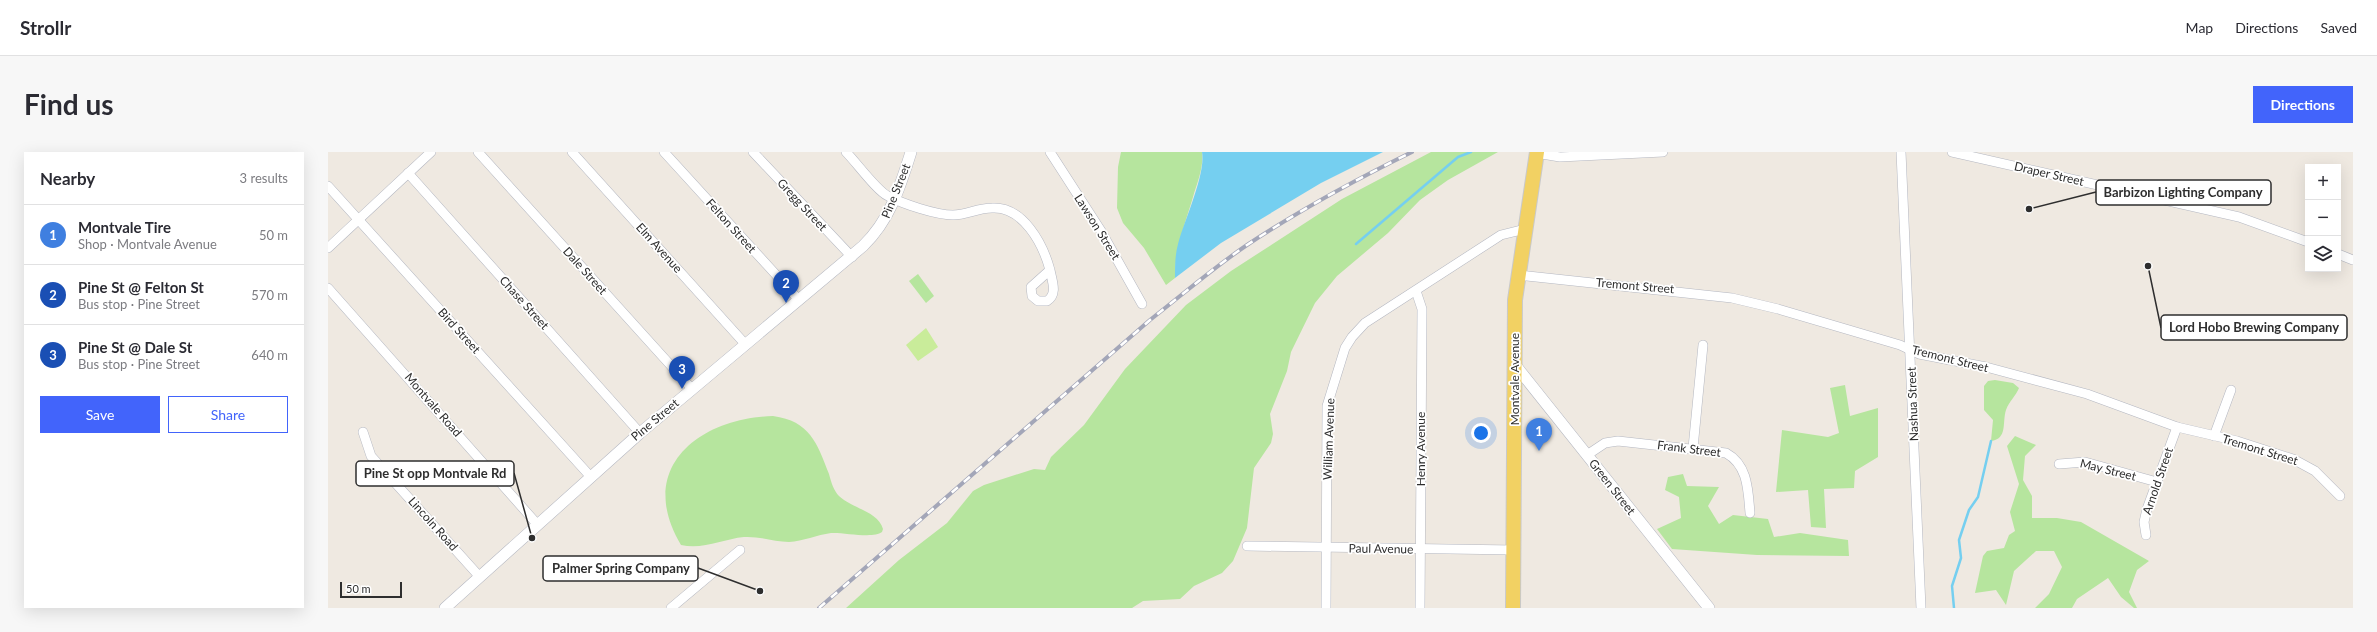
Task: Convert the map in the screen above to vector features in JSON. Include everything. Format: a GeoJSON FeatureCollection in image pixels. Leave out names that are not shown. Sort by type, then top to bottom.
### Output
{"type":"FeatureCollection","features":[{"type":"Feature","properties":{"kind":"main road","name":"Montvale Avenue"},"geometry":{"type":"LineString","coordinates":[[1514,608],[1515,306],[1518,275],[1536,153]]}},
{"type":"Feature","properties":{"kind":"street"},"geometry":{"type":"LineString","coordinates":[[328,248],[431,152]]}},
{"type":"Feature","properties":{"kind":"street","name":"Dale Street"},"geometry":{"type":"LineString","coordinates":[[478,152],[692,389]]}},
{"type":"Feature","properties":{"kind":"street","name":"Elm Avenue"},"geometry":{"type":"LineString","coordinates":[[572,152],[746,345]]}},
{"type":"Feature","properties":{"kind":"street","name":"Felton Street"},"geometry":{"type":"LineString","coordinates":[[664,152],[799,300]]}},
{"type":"Feature","properties":{"kind":"street","name":"Gregg Street"},"geometry":{"type":"LineString","coordinates":[[753,152],[852,257]]}},
{"type":"Feature","properties":{"kind":"street"},"geometry":{"type":"LineString","coordinates":[[846,152],[885,194],[895,199],[948,215],[994,208],[1012,213],[1022,220],[1036,238],[1045,254],[1050,270]]}},
{"type":"Feature","properties":{"kind":"street","name":"Pine Street"},"geometry":{"type":"LineString","coordinates":[[445,608],[590,476],[692,389],[852,257],[878,229],[895,199],[912,152]]}},
{"type":"Feature","properties":{"kind":"street","name":"Lawson Street"},"geometry":{"type":"LineString","coordinates":[[1050,152],[1100,230],[1142,304]]}},
{"type":"Feature","properties":{"kind":"street"},"geometry":{"type":"LineString","coordinates":[[1536,153],[1560,157],[1663,152]]}},
{"type":"Feature","properties":{"kind":"street","name":"Nashua Street"},"geometry":{"type":"LineString","coordinates":[[1901,152],[1911,350],[1921,608]]}},
{"type":"Feature","properties":{"kind":"street","name":"Draper Street"},"geometry":{"type":"LineString","coordinates":[[1952,152],[2239,217],[2305,241]]}},
{"type":"Feature","properties":{"kind":"street","name":"Chase Street"},"geometry":{"type":"LineString","coordinates":[[408,173],[640,433]]}},
{"type":"Feature","properties":{"kind":"street","name":"Bird Street"},"geometry":{"type":"LineString","coordinates":[[328,186],[590,476]]}},
{"type":"Feature","properties":{"kind":"street","name":"William Avenue"},"geometry":{"type":"LineString","coordinates":[[1326,608],[1328,406],[1343,354],[1352,337],[1363,325],[1501,235],[1509,231],[1525,229]]}},
{"type":"Feature","properties":{"kind":"street"},"geometry":{"type":"LineString","coordinates":[[2341,255],[2353,260]]}},
{"type":"Feature","properties":{"kind":"street","name":"Tremont Street"},"geometry":{"type":"LineString","coordinates":[[1518,275],[1688,292],[1740,299],[1900,345],[1911,350],[2050,383],[2098,398],[2177,428],[2214,436],[2299,461],[2315,471],[2340,496]]}},
{"type":"Feature","properties":{"kind":"street","name":"Montvale Road"},"geometry":{"type":"LineString","coordinates":[[328,288],[538,524]]}},
{"type":"Feature","properties":{"kind":"street","name":"Henry Avenue"},"geometry":{"type":"LineString","coordinates":[[1416,291],[1422,307],[1420,608]]}},
{"type":"Feature","properties":{"kind":"street"},"geometry":{"type":"LineString","coordinates":[[1693,448],[1703,345]]}},
{"type":"Feature","properties":{"kind":"street","name":"Green Street"},"geometry":{"type":"LineString","coordinates":[[1516,366],[1709,608]]}},
{"type":"Feature","properties":{"kind":"street"},"geometry":{"type":"LineString","coordinates":[[2214,436],[2231,390]]}},
{"type":"Feature","properties":{"kind":"street","name":"Arnold Street"},"geometry":{"type":"LineString","coordinates":[[2146,536],[2146,513],[2177,428]]}},
{"type":"Feature","properties":{"kind":"street","name":"Lincoln Road"},"geometry":{"type":"LineString","coordinates":[[362,432],[371,456],[479,576]]}},
{"type":"Feature","properties":{"kind":"street","name":"Frank Street"},"geometry":{"type":"LineString","coordinates":[[1587,455],[1600,446],[1613,441],[1723,452],[1737,460],[1746,483],[1750,513]]}},
{"type":"Feature","properties":{"kind":"street","name":"May Street"},"geometry":{"type":"LineString","coordinates":[[2059,464],[2083,462],[2157,482]]}},
{"type":"Feature","properties":{"kind":"street","name":"Paul Avenue"},"geometry":{"type":"LineString","coordinates":[[1247,546],[1326,549],[1514,550]]}},
{"type":"Feature","properties":{"kind":"street"},"geometry":{"type":"LineString","coordinates":[[671,608],[740,550]]}},
{"type":"Feature","properties":{"kind":"green space"},"geometry":{"type":"Polygon","coordinates":[[[1121,152],[1202,152],[1200,175],[1179,247],[1175,267],[1175,278],[1166,285],[1144,248],[1123,223],[1117,208],[1118,167],[1121,152]]]}},
{"type":"Feature","properties":{"kind":"green space"},"geometry":{"type":"Polygon","coordinates":[[[1431,152],[1498,152],[1448,180],[1420,200],[1388,233],[1337,276],[1315,303],[1291,352],[1287,371],[1270,414],[1273,434],[1271,443],[1254,468],[1247,528],[1233,561],[1222,573],[1194,586],[1180,599],[1143,601],[1132,608],[846,608],[899,560],[947,523],[973,491],[984,485],[1034,469],[1045,470],[1051,457],[1084,425],[1125,369],[1186,305],[1231,271],[1342,199],[1431,152]]]}},
{"type":"Feature","properties":{"kind":"green space"},"geometry":{"type":"Polygon","coordinates":[[[918,274],[934,296],[926,303],[909,281],[918,274]]]}},
{"type":"Feature","properties":{"kind":"green space"},"geometry":{"type":"Polygon","coordinates":[[[926,328],[938,347],[918,361],[906,345],[926,328]]]}},
{"type":"Feature","properties":{"kind":"green space"},"geometry":{"type":"Polygon","coordinates":[[[1995,380],[2013,383],[2019,388],[2006,410],[2000,437],[1991,441],[1993,420],[1984,410],[1984,386],[1988,381],[1995,380]]]}},
{"type":"Feature","properties":{"kind":"green space"},"geometry":{"type":"Polygon","coordinates":[[[1845,385],[1850,416],[1878,408],[1878,457],[1855,471],[1854,488],[1824,489],[1826,528],[1811,527],[1808,490],[1776,492],[1782,430],[1828,437],[1839,433],[1830,388],[1845,385]]]}},
{"type":"Feature","properties":{"kind":"green space"},"geometry":{"type":"Polygon","coordinates":[[[773,416],[786,419],[804,428],[816,443],[837,494],[844,500],[876,518],[883,529],[882,532],[872,535],[831,533],[789,542],[756,537],[744,537],[705,545],[681,545],[669,517],[666,493],[670,471],[682,452],[699,437],[721,426],[746,419],[773,416]]]}},
{"type":"Feature","properties":{"kind":"green space"},"geometry":{"type":"Polygon","coordinates":[[[2015,436],[2036,445],[2025,456],[2023,480],[2032,496],[2032,518],[2057,518],[2081,522],[2149,561],[2137,570],[2129,592],[2137,608],[2134,608],[2121,597],[2108,578],[2077,599],[2072,608],[2035,608],[2049,594],[2062,567],[2054,551],[2036,551],[2014,571],[2006,605],[1996,590],[1975,593],[1983,556],[1987,551],[2004,548],[2009,535],[2015,531],[2010,512],[2019,484],[2007,446],[2015,436]]]}},
{"type":"Feature","properties":{"kind":"green space"},"geometry":{"type":"Polygon","coordinates":[[[1683,474],[1687,486],[1719,487],[1708,506],[1719,524],[1733,515],[1768,519],[1774,537],[1800,533],[1848,540],[1849,556],[1757,555],[1672,549],[1657,529],[1681,518],[1679,497],[1665,490],[1668,477],[1683,474]]]}},
{"type":"Feature","properties":{"kind":"water"},"geometry":{"type":"Polygon","coordinates":[[[1202,152],[1383,152],[1321,183],[1221,243],[1175,278],[1177,248],[1198,185],[1201,172],[1202,152]]]}},
{"type":"Feature","properties":{"kind":"waterway"},"geometry":{"type":"LineString","coordinates":[[1356,244],[1458,157],[1471,152]]}},
{"type":"Feature","properties":{"kind":"waterway"},"geometry":{"type":"LineString","coordinates":[[1954,608],[1952,586],[1961,558],[1959,540],[1969,510],[1978,497],[1991,441]]}},
{"type":"Feature","properties":{"kind":"railway"},"geometry":{"type":"LineString","coordinates":[[819,608],[1150,320],[1210,272],[1247,245],[1307,208],[1370,173],[1412,152]]}},
{"type":"Feature","properties":{"kind":"place","name":"Barbizon Lighting Company"},"geometry":{"type":"Point","coordinates":[2029,209]}},
{"type":"Feature","properties":{"kind":"place","name":"Lord Hobo Brewing Company"},"geometry":{"type":"Point","coordinates":[2148,266]}},
{"type":"Feature","properties":{"kind":"place","name":"Pine St @ Felton St"},"geometry":{"type":"Point","coordinates":[786,303]}},
{"type":"Feature","properties":{"kind":"place","name":"Pine St @ Dale St"},"geometry":{"type":"Point","coordinates":[682,389]}},
{"type":"Feature","properties":{"kind":"place","name":"Montvale Tire"},"geometry":{"type":"Point","coordinates":[1539,451]}},
{"type":"Feature","properties":{"kind":"place","name":"Pine St opp Montvale Rd"},"geometry":{"type":"Point","coordinates":[532,538]}},
{"type":"Feature","properties":{"kind":"place","name":"Palmer Spring Company"},"geometry":{"type":"Point","coordinates":[760,591]}}]}
